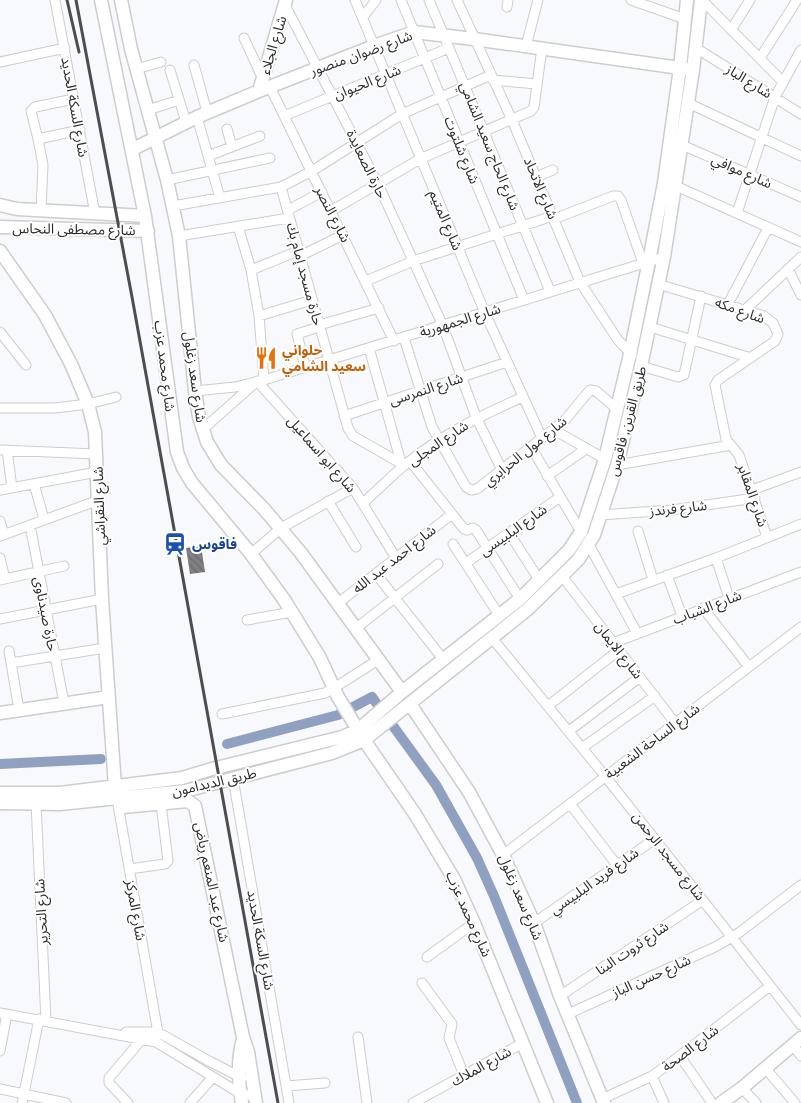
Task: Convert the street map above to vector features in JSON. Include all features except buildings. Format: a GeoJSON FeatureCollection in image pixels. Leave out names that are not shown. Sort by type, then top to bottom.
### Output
{"type":"FeatureCollection","features":[{"type":"Feature","properties":{"kind":"main road","name":"شارع محمد عزب"},"geometry":{"type":"LineString","coordinates":[[101,0],[146,216],[177,452],[183,468],[192,483],[251,554],[292,612],[320,658],[336,693],[363,730],[434,842],[454,878],[474,923],[546,1102]]}},
{"type":"Feature","properties":{"kind":"main road","name":"شارع سعد زغلول"},"geometry":{"type":"LineString","coordinates":[[121,0],[136,69],[173,206],[195,392],[202,430],[213,454],[221,465],[281,528],[355,628],[378,660],[397,697]]}},
{"type":"Feature","properties":{"kind":"main road","name":"طريق القرين, فاقوس"},"geometry":{"type":"LineString","coordinates":[[363,730],[397,697],[520,599],[574,545],[581,532],[611,462],[642,365],[664,257],[688,103],[685,19],[687,0]]}},
{"type":"Feature","properties":{"kind":"main road","name":"طريق القرين, فاقوس"},"geometry":{"type":"LineString","coordinates":[[363,730],[405,708],[528,609],[578,560],[594,535],[611,462],[616,408],[630,354],[646,262],[687,69],[696,48],[702,0]]}},
{"type":"Feature","properties":{"kind":"main road","name":"شارع الجلاء"},"geometry":{"type":"LineString","coordinates":[[264,85],[286,2]]}},
{"type":"Feature","properties":{"kind":"main road","name":"شارع رضوان منصور"},"geometry":{"type":"LineString","coordinates":[[133,149],[264,85],[318,68],[414,32],[687,69]]}},
{"type":"Feature","properties":{"kind":"main road"},"geometry":{"type":"LineString","coordinates":[[111,54],[131,49]]}},
{"type":"Feature","properties":{"kind":"main road","name":"شارع مصطفى النحاس"},"geometry":{"type":"LineString","coordinates":[[0,205],[40,210],[146,216]]}},
{"type":"Feature","properties":{"kind":"main road","name":"شارع مصطفى النحاس"},"geometry":{"type":"LineString","coordinates":[[0,227],[148,231]]}},
{"type":"Feature","properties":{"kind":"main road","name":"شارع النقراشي"},"geometry":{"type":"LineString","coordinates":[[0,251],[45,314],[71,364],[88,404],[96,432],[102,599],[117,798]]}},
{"type":"Feature","properties":{"kind":"main road"},"geometry":{"type":"LineString","coordinates":[[0,713],[109,697]]}},
{"type":"Feature","properties":{"kind":"main road","name":"شارع سعد زغلول"},"geometry":{"type":"LineString","coordinates":[[405,708],[470,792],[503,855],[534,923],[560,996],[603,1101]]}},
{"type":"Feature","properties":{"kind":"main road","name":"طريق الديدامون"},"geometry":{"type":"LineString","coordinates":[[117,798],[212,769],[289,757],[332,753],[363,730]]}},
{"type":"Feature","properties":{"kind":"main road","name":"طريق الديدامون"},"geometry":{"type":"LineString","coordinates":[[0,793],[60,798],[117,798],[192,790],[233,778],[289,757]]}},
{"type":"Feature","properties":{"kind":"main road","name":"طريق الديدامون"},"geometry":{"type":"LineString","coordinates":[[0,803],[36,803],[60,798]]}},
{"type":"Feature","properties":{"kind":"main road","name":"شارع عبد المنعم رياض"},"geometry":{"type":"LineString","coordinates":[[117,798],[161,804],[188,801],[196,809],[255,1100]]}},
{"type":"Feature","properties":{"kind":"main road","name":"شارع عبد المنعم رياض"},"geometry":{"type":"LineString","coordinates":[[241,1099],[239,1077],[240,1050],[243,1037]]}},
{"type":"Feature","properties":{"kind":"main road"},"geometry":{"type":"LineString","coordinates":[[721,1103],[766,1069],[797,1042]]}},
{"type":"Feature","properties":{"kind":"street","name":"شارع السكة الحديد"},"geometry":{"type":"LineString","coordinates":[[55,0],[95,214]]}},
{"type":"Feature","properties":{"kind":"street","name":"شارع المتيم"},"geometry":{"type":"LineString","coordinates":[[355,0],[485,313],[542,438]]}},
{"type":"Feature","properties":{"kind":"street"},"geometry":{"type":"LineString","coordinates":[[363,17],[376,0]]}},
{"type":"Feature","properties":{"kind":"street","name":"شارع شلتوت"},"geometry":{"type":"LineString","coordinates":[[401,0],[524,300]]}},
{"type":"Feature","properties":{"kind":"street","name":"شارع الحاج سعيد الشامي"},"geometry":{"type":"LineString","coordinates":[[429,0],[550,291]]}},
{"type":"Feature","properties":{"kind":"street","name":"شارع الاتحاد"},"geometry":{"type":"LineString","coordinates":[[457,0],[512,120],[580,282],[618,340],[642,365]]}},
{"type":"Feature","properties":{"kind":"street"},"geometry":{"type":"LineString","coordinates":[[526,46],[538,0]]}},
{"type":"Feature","properties":{"kind":"street"},"geometry":{"type":"LineString","coordinates":[[631,0],[685,19]]}},
{"type":"Feature","properties":{"kind":"street"},"geometry":{"type":"LineString","coordinates":[[702,0],[783,82]]}},
{"type":"Feature","properties":{"kind":"street"},"geometry":{"type":"LineString","coordinates":[[731,30],[750,0]]}},
{"type":"Feature","properties":{"kind":"street"},"geometry":{"type":"LineString","coordinates":[[760,58],[797,0]]}},
{"type":"Feature","properties":{"kind":"street","name":"حارة الصعايدة"},"geometry":{"type":"LineString","coordinates":[[286,2],[378,184],[443,326],[476,417],[502,470]]}},
{"type":"Feature","properties":{"kind":"street","name":"شارع النصر"},"geometry":{"type":"LineString","coordinates":[[244,38],[264,85],[284,116],[394,341]]}},
{"type":"Feature","properties":{"kind":"street"},"geometry":{"type":"LineString","coordinates":[[0,62],[65,48]]}},
{"type":"Feature","properties":{"kind":"street","name":"شارع الحيوان"},"geometry":{"type":"LineString","coordinates":[[284,116],[449,48]]}},
{"type":"Feature","properties":{"kind":"street"},"geometry":{"type":"LineString","coordinates":[[331,212],[420,159],[533,110],[542,48]]}},
{"type":"Feature","properties":{"kind":"street","name":"شارع الباز"},"geometry":{"type":"LineString","coordinates":[[696,48],[801,114]]}},
{"type":"Feature","properties":{"kind":"street"},"geometry":{"type":"LineString","coordinates":[[737,213],[775,97],[801,50]]}},
{"type":"Feature","properties":{"kind":"street"},"geometry":{"type":"LineString","coordinates":[[136,69],[162,62]]}},
{"type":"Feature","properties":{"kind":"street"},"geometry":{"type":"LineString","coordinates":[[194,65],[196,117],[220,198]]}},
{"type":"Feature","properties":{"kind":"street"},"geometry":{"type":"LineString","coordinates":[[170,70],[179,100],[196,117]]}},
{"type":"Feature","properties":{"kind":"street"},"geometry":{"type":"LineString","coordinates":[[173,206],[281,187],[312,172],[402,114],[465,86],[492,78],[537,84]]}},
{"type":"Feature","properties":{"kind":"street"},"geometry":{"type":"LineString","coordinates":[[40,210],[43,172],[38,139],[31,113],[32,109],[74,99]]}},
{"type":"Feature","properties":{"kind":"street"},"geometry":{"type":"LineString","coordinates":[[148,110],[179,100]]}},
{"type":"Feature","properties":{"kind":"street"},"geometry":{"type":"LineString","coordinates":[[688,103],[761,139],[801,156]]}},
{"type":"Feature","properties":{"kind":"street"},"geometry":{"type":"LineString","coordinates":[[227,129],[232,147]]}},
{"type":"Feature","properties":{"kind":"street"},"geometry":{"type":"LineString","coordinates":[[38,139],[80,130]]}},
{"type":"Feature","properties":{"kind":"street"},"geometry":{"type":"LineString","coordinates":[[208,156],[260,136]]}},
{"type":"Feature","properties":{"kind":"street","name":"شارع موافي"},"geometry":{"type":"LineString","coordinates":[[682,145],[801,197]]}},
{"type":"Feature","properties":{"kind":"street"},"geometry":{"type":"LineString","coordinates":[[167,180],[270,158]]}},
{"type":"Feature","properties":{"kind":"street"},"geometry":{"type":"LineString","coordinates":[[536,177],[553,170]]}},
{"type":"Feature","properties":{"kind":"street"},"geometry":{"type":"LineString","coordinates":[[676,186],[801,242]]}},
{"type":"Feature","properties":{"kind":"street","name":"حارة مسجد إمام بك"},"geometry":{"type":"LineString","coordinates":[[281,187],[348,428],[353,436],[404,464]]}},
{"type":"Feature","properties":{"kind":"street"},"geometry":{"type":"LineString","coordinates":[[178,236],[238,226],[288,214],[322,192]]}},
{"type":"Feature","properties":{"kind":"street"},"geometry":{"type":"LineString","coordinates":[[366,281],[413,261],[553,218],[613,196],[618,196],[621,200],[646,262]]}},
{"type":"Feature","properties":{"kind":"street"},"geometry":{"type":"LineString","coordinates":[[238,226],[251,270],[259,316],[260,380]]}},
{"type":"Feature","properties":{"kind":"street"},"geometry":{"type":"LineString","coordinates":[[728,304],[768,228]]}},
{"type":"Feature","properties":{"kind":"street"},"geometry":{"type":"LineString","coordinates":[[251,270],[299,254],[343,235]]}},
{"type":"Feature","properties":{"kind":"street","name":"شارع الجمهورية"},"geometry":{"type":"LineString","coordinates":[[195,392],[235,387],[328,361],[664,257]]}},
{"type":"Feature","properties":{"kind":"street"},"geometry":{"type":"LineString","coordinates":[[745,310],[801,257]]}},
{"type":"Feature","properties":{"kind":"street"},"geometry":{"type":"LineString","coordinates":[[788,269],[801,295]]}},
{"type":"Feature","properties":{"kind":"street","name":"شارع مكه"},"geometry":{"type":"LineString","coordinates":[[658,284],[728,304],[768,318],[773,323],[778,334],[776,341],[751,358]]}},
{"type":"Feature","properties":{"kind":"street"},"geometry":{"type":"LineString","coordinates":[[642,365],[678,377],[682,376],[701,296]]}},
{"type":"Feature","properties":{"kind":"street"},"geometry":{"type":"LineString","coordinates":[[259,316],[312,300]]}},
{"type":"Feature","properties":{"kind":"street"},"geometry":{"type":"LineString","coordinates":[[304,367],[297,334],[379,308]]}},
{"type":"Feature","properties":{"kind":"street"},"geometry":{"type":"LineString","coordinates":[[650,327],[751,358]]}},
{"type":"Feature","properties":{"kind":"street"},"geometry":{"type":"LineString","coordinates":[[0,332],[26,365]]}},
{"type":"Feature","properties":{"kind":"street"},"geometry":{"type":"LineString","coordinates":[[404,338],[432,427],[439,440]]}},
{"type":"Feature","properties":{"kind":"street"},"geometry":{"type":"LineString","coordinates":[[369,348],[404,464],[465,529],[475,529],[520,599]]}},
{"type":"Feature","properties":{"kind":"street","name":"شارع المقابر"},"geometry":{"type":"LineString","coordinates":[[751,358],[718,380],[715,385],[725,436],[739,455],[766,537]]}},
{"type":"Feature","properties":{"kind":"street","name":"شارع النمرسى"},"geometry":{"type":"LineString","coordinates":[[344,416],[507,362]]}},
{"type":"Feature","properties":{"kind":"street","name":"شارع الجمهورية"},"geometry":{"type":"LineString","coordinates":[[202,430],[260,380]]}},
{"type":"Feature","properties":{"kind":"street","name":"شارع ابو اسماعيل"},"geometry":{"type":"LineString","coordinates":[[260,380],[353,488],[396,558]]}},
{"type":"Feature","properties":{"kind":"street","name":"شارع مول الحرايري"},"geometry":{"type":"LineString","coordinates":[[439,440],[466,486],[471,490],[477,490],[554,430],[569,416],[590,390],[596,391],[616,408]]}},
{"type":"Feature","properties":{"kind":"street"},"geometry":{"type":"LineString","coordinates":[[0,408],[55,408],[88,404],[116,397]]}},
{"type":"Feature","properties":{"kind":"street","name":"شارع المجلى"},"geometry":{"type":"LineString","coordinates":[[363,503],[404,464],[439,440],[476,417],[523,397]]}},
{"type":"Feature","properties":{"kind":"street"},"geometry":{"type":"LineString","coordinates":[[554,430],[611,462],[731,445]]}},
{"type":"Feature","properties":{"kind":"street"},"geometry":{"type":"LineString","coordinates":[[530,447],[581,532]]}},
{"type":"Feature","properties":{"kind":"street"},"geometry":{"type":"LineString","coordinates":[[548,476],[586,449]]}},
{"type":"Feature","properties":{"kind":"street"},"geometry":{"type":"LineString","coordinates":[[12,488],[4,450],[97,454]]}},
{"type":"Feature","properties":{"kind":"street"},"geometry":{"type":"LineString","coordinates":[[0,490],[97,472]]}},
{"type":"Feature","properties":{"kind":"street","name":"شارع فرندز"},"geometry":{"type":"LineString","coordinates":[[600,515],[672,510],[753,494],[801,472]]}},
{"type":"Feature","properties":{"kind":"street"},"geometry":{"type":"LineString","coordinates":[[34,484],[44,520]]}},
{"type":"Feature","properties":{"kind":"street"},"geometry":{"type":"LineString","coordinates":[[251,554],[281,528],[353,488]]}},
{"type":"Feature","properties":{"kind":"street","name":"شارع البلبيسى"},"geometry":{"type":"LineString","coordinates":[[466,564],[560,497]]}},
{"type":"Feature","properties":{"kind":"street"},"geometry":{"type":"LineString","coordinates":[[0,522],[2,535],[99,500]]}},
{"type":"Feature","properties":{"kind":"street"},"geometry":{"type":"LineString","coordinates":[[328,501],[356,547]]}},
{"type":"Feature","properties":{"kind":"street","name":"شارع احمد عبد الله"},"geometry":{"type":"LineString","coordinates":[[337,604],[452,514]]}},
{"type":"Feature","properties":{"kind":"street"},"geometry":{"type":"LineString","coordinates":[[616,594],[716,558],[801,524]]}},
{"type":"Feature","properties":{"kind":"street","name":"حارة صيدناوى"},"geometry":{"type":"LineString","coordinates":[[30,525],[64,703]]}},
{"type":"Feature","properties":{"kind":"street"},"geometry":{"type":"LineString","coordinates":[[638,531],[653,580]]}},
{"type":"Feature","properties":{"kind":"street"},"geometry":{"type":"LineString","coordinates":[[509,533],[540,580]]}},
{"type":"Feature","properties":{"kind":"street"},"geometry":{"type":"LineString","coordinates":[[453,544],[499,615]]}},
{"type":"Feature","properties":{"kind":"street"},"geometry":{"type":"LineString","coordinates":[[589,545],[638,633]]}},
{"type":"Feature","properties":{"kind":"street"},"geometry":{"type":"LineString","coordinates":[[0,558],[2,579],[64,566]]}},
{"type":"Feature","properties":{"kind":"street"},"geometry":{"type":"LineString","coordinates":[[716,558],[729,598]]}},
{"type":"Feature","properties":{"kind":"street"},"geometry":{"type":"LineString","coordinates":[[355,628],[438,564]]}},
{"type":"Feature","properties":{"kind":"street"},"geometry":{"type":"LineString","coordinates":[[376,574],[444,659]]}},
{"type":"Feature","properties":{"kind":"street","name":"شارع الشباب"},"geometry":{"type":"LineString","coordinates":[[548,706],[616,647],[638,633],[729,598],[800,574]]}},
{"type":"Feature","properties":{"kind":"street"},"geometry":{"type":"LineString","coordinates":[[667,575],[682,616]]}},
{"type":"Feature","properties":{"kind":"street","name":"شارع الايمان"},"geometry":{"type":"LineString","coordinates":[[562,576],[675,723]]}},
{"type":"Feature","properties":{"kind":"street"},"geometry":{"type":"LineString","coordinates":[[0,619],[102,599]]}},
{"type":"Feature","properties":{"kind":"street"},"geometry":{"type":"LineString","coordinates":[[703,608],[749,667]]}},
{"type":"Feature","properties":{"kind":"street"},"geometry":{"type":"LineString","coordinates":[[247,620],[292,612]]}},
{"type":"Feature","properties":{"kind":"street","name":"شارع الساحة الشعبية"},"geometry":{"type":"LineString","coordinates":[[503,855],[801,627]]}},
{"type":"Feature","properties":{"kind":"street","name":"شارع مسجد الرحمن"},"geometry":{"type":"LineString","coordinates":[[492,638],[605,776],[801,1025]]}},
{"type":"Feature","properties":{"kind":"street"},"geometry":{"type":"LineString","coordinates":[[11,663],[105,648]]}},
{"type":"Feature","properties":{"kind":"street"},"geometry":{"type":"LineString","coordinates":[[9,651],[19,710]]}},
{"type":"Feature","properties":{"kind":"street"},"geometry":{"type":"LineString","coordinates":[[222,714],[336,693],[378,660]]}},
{"type":"Feature","properties":{"kind":"street"},"geometry":{"type":"LineString","coordinates":[[569,731],[640,677]]}},
{"type":"Feature","properties":{"kind":"street"},"geometry":{"type":"LineString","coordinates":[[582,748],[655,696]]}},
{"type":"Feature","properties":{"kind":"street","name":"شارع السكة الحديد"},"geometry":{"type":"LineString","coordinates":[[233,778],[289,1103]]}},
{"type":"Feature","properties":{"kind":"street","name":"شارع المركز"},"geometry":{"type":"LineString","coordinates":[[117,798],[158,1033]]}},
{"type":"Feature","properties":{"kind":"street","name":"شارع التحرير"},"geometry":{"type":"LineString","coordinates":[[23,1099],[43,1020],[36,803]]}},
{"type":"Feature","properties":{"kind":"street"},"geometry":{"type":"LineString","coordinates":[[129,869],[165,864],[168,861],[161,804]]}},
{"type":"Feature","properties":{"kind":"street"},"geometry":{"type":"LineString","coordinates":[[570,804],[617,865]]}},
{"type":"Feature","properties":{"kind":"street","name":"شارع فريد البلبيسي"},"geometry":{"type":"LineString","coordinates":[[534,923],[655,839]]}},
{"type":"Feature","properties":{"kind":"street","name":"شارع حسن الباز"},"geometry":{"type":"LineString","coordinates":[[568,1014],[703,953],[733,937],[801,885]]}},
{"type":"Feature","properties":{"kind":"street","name":"شارع ثروت البنا"},"geometry":{"type":"LineString","coordinates":[[560,996],[703,900]]}},
{"type":"Feature","properties":{"kind":"street"},"geometry":{"type":"LineString","coordinates":[[427,957],[474,923]]}},
{"type":"Feature","properties":{"kind":"street"},"geometry":{"type":"LineString","coordinates":[[422,982],[452,1024],[449,1038],[464,1075]]}},
{"type":"Feature","properties":{"kind":"street","name":"شارع الصحة"},"geometry":{"type":"LineString","coordinates":[[603,1101],[652,1076],[770,986]]}},
{"type":"Feature","properties":{"kind":"street"},"geometry":{"type":"LineString","coordinates":[[0,1051],[4,1013],[142,1038],[162,1045],[213,1077],[241,1099],[255,1100]]}},
{"type":"Feature","properties":{"kind":"street"},"geometry":{"type":"LineString","coordinates":[[106,1032],[158,1033],[169,1037],[239,1077],[252,1079]]}},
{"type":"Feature","properties":{"kind":"street"},"geometry":{"type":"LineString","coordinates":[[128,1103],[109,1083],[109,1078],[142,1038]]}},
{"type":"Feature","properties":{"kind":"street"},"geometry":{"type":"LineString","coordinates":[[358,1038],[367,1103]]}},
{"type":"Feature","properties":{"kind":"street"},"geometry":{"type":"LineString","coordinates":[[797,1042],[801,1056]]}},
{"type":"Feature","properties":{"kind":"street","name":"شارع الملاك"},"geometry":{"type":"LineString","coordinates":[[413,1103],[523,1043]]}},
{"type":"Feature","properties":{"kind":"street"},"geometry":{"type":"LineString","coordinates":[[680,1056],[712,1103]]}},
{"type":"Feature","properties":{"kind":"street"},"geometry":{"type":"LineString","coordinates":[[766,1069],[795,1103]]}},
{"type":"Feature","properties":{"kind":"street"},"geometry":{"type":"LineString","coordinates":[[652,1076],[664,1103]]}},
{"type":"Feature","properties":{"kind":"street"},"geometry":{"type":"LineString","coordinates":[[190,1103],[213,1077]]}},
{"type":"Feature","properties":{"kind":"street"},"geometry":{"type":"LineString","coordinates":[[286,1086],[325,1083]]}},
{"type":"Feature","properties":{"kind":"street"},"geometry":{"type":"LineString","coordinates":[[742,1088],[756,1103]]}},
{"type":"Feature","properties":{"kind":"street"},"geometry":{"type":"LineString","coordinates":[[0,1089],[23,1099],[66,1103]]}},
{"type":"Feature","properties":{"kind":"waterway"},"geometry":{"type":"LineString","coordinates":[[227,744],[338,715],[372,697],[436,785],[477,858],[577,1103]]}},
{"type":"Feature","properties":{"kind":"waterway"},"geometry":{"type":"LineString","coordinates":[[0,764],[101,759]]}},
{"type":"Feature","properties":{"kind":"railway"},"geometry":{"type":"LineString","coordinates":[[67,0],[79,52]]}},
{"type":"Feature","properties":{"kind":"railway"},"geometry":{"type":"LineString","coordinates":[[76,0],[132,297],[278,1103]]}},
{"type":"Feature","properties":{"kind":"place","name":"حلواني سعيد الشامي"},"geometry":{"type":"Point","coordinates":[266,358]}},
{"type":"Feature","properties":{"kind":"place","name":"فاقوس"},"geometry":{"type":"Point","coordinates":[175,544]}}]}
